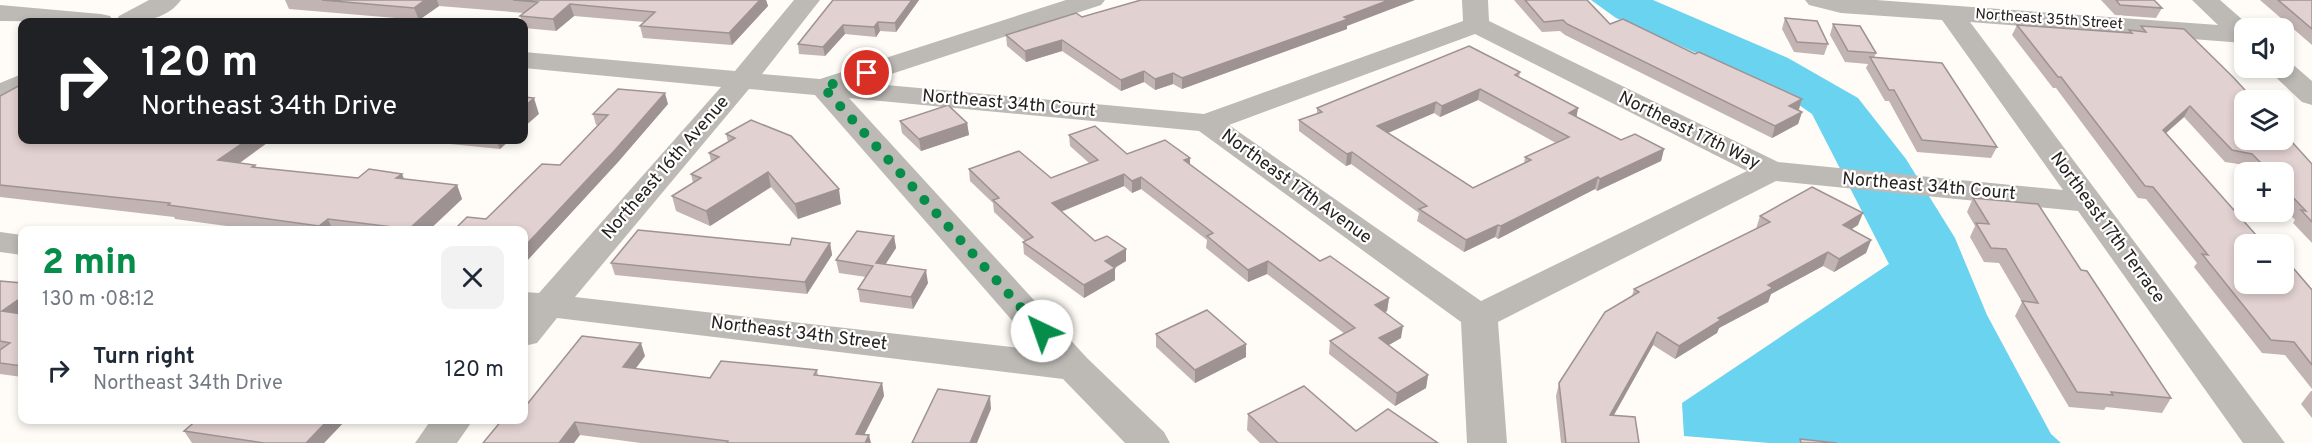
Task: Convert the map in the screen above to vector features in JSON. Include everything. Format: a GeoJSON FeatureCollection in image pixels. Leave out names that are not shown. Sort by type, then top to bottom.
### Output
{"type":"FeatureCollection","features":[{"type":"Feature","properties":{"kind":"street"},"geometry":{"type":"LineString","coordinates":[[135,18],[168,0]]}},
{"type":"Feature","properties":{"kind":"street","name":"Northeast 16th Avenue"},"geometry":{"type":"LineString","coordinates":[[528,323],[535,304],[742,80],[807,0]]}},
{"type":"Feature","properties":{"kind":"street"},"geometry":{"type":"LineString","coordinates":[[1092,0],[823,87],[1074,367],[1150,443]]}},
{"type":"Feature","properties":{"kind":"street","name":"Northeast 35th Street"},"geometry":{"type":"LineString","coordinates":[[1818,0],[1841,5],[2234,34]]}},
{"type":"Feature","properties":{"kind":"street"},"geometry":{"type":"LineString","coordinates":[[2205,0],[2234,26]]}},
{"type":"Feature","properties":{"kind":"street","name":"Northeast 17th Avenue"},"geometry":{"type":"LineString","coordinates":[[1207,123],[1476,13]]}},
{"type":"Feature","properties":{"kind":"street","name":"Northeast 17th Way"},"geometry":{"type":"LineString","coordinates":[[1476,13],[1771,171]]}},
{"type":"Feature","properties":{"kind":"street","name":"Northeast 17th Terrace"},"geometry":{"type":"LineString","coordinates":[[1950,13],[2265,443]]}},
{"type":"Feature","properties":{"kind":"street"},"geometry":{"type":"LineString","coordinates":[[0,14],[50,18]]}},
{"type":"Feature","properties":{"kind":"street","name":"Northeast 34th Court"},"geometry":{"type":"LineString","coordinates":[[528,60],[1207,123]]}},
{"type":"Feature","properties":{"kind":"street"},"geometry":{"type":"LineString","coordinates":[[2291,78],[2312,96]]}},
{"type":"Feature","properties":{"kind":"street"},"geometry":{"type":"LineString","coordinates":[[0,95],[18,84]]}},
{"type":"Feature","properties":{"kind":"street","name":"Northeast 17th Avenue"},"geometry":{"type":"LineString","coordinates":[[1207,123],[1479,317]]}},
{"type":"Feature","properties":{"kind":"street","name":"Northeast 34th Court"},"geometry":{"type":"LineString","coordinates":[[1771,171],[2088,202]]}},
{"type":"Feature","properties":{"kind":"street","name":"Northeast 17th Way"},"geometry":{"type":"LineString","coordinates":[[1479,317],[1771,171]]}},
{"type":"Feature","properties":{"kind":"street"},"geometry":{"type":"LineString","coordinates":[[0,242],[18,244]]}},
{"type":"Feature","properties":{"kind":"street","name":"Northeast 34th Street"},"geometry":{"type":"LineString","coordinates":[[535,304],[1074,367]]}},
{"type":"Feature","properties":{"kind":"street"},"geometry":{"type":"LineString","coordinates":[[1479,317],[1487,443]]}},
{"type":"Feature","properties":{"kind":"street"},"geometry":{"type":"LineString","coordinates":[[435,443],[450,424]]}},
{"type":"Feature","properties":{"kind":"water"},"geometry":{"type":"Polygon","coordinates":[[[1591,0],[1653,0],[1788,58],[1858,98],[1906,159],[1955,238],[1987,315],[2051,434],[2061,443],[1769,443],[1684,436],[1682,403],[1889,264],[1812,114],[1770,85],[1616,18],[1591,0]]]}},
{"type":"Feature","properties":{"kind":"building"},"geometry":{"type":"Polygon","coordinates":[[[322,0],[425,0],[414,8],[322,0]]]}},
{"type":"Feature","properties":{"kind":"building"},"geometry":{"type":"Polygon","coordinates":[[[513,0],[760,0],[729,33],[640,26],[655,12],[570,4],[553,19],[520,16],[538,2],[513,0]]]}},
{"type":"Feature","properties":{"kind":"building"},"geometry":{"type":"Polygon","coordinates":[[[833,0],[912,0],[895,23],[878,22],[874,27],[843,25],[823,47],[798,44],[833,0]]]}},
{"type":"Feature","properties":{"kind":"building"},"geometry":{"type":"Polygon","coordinates":[[[1141,0],[1389,0],[1344,17],[1348,19],[1182,78],[1173,73],[1155,79],[1144,71],[1121,80],[1062,40],[1025,51],[1006,35],[1076,13],[1082,17],[1141,0]]]}},
{"type":"Feature","properties":{"kind":"building"},"geometry":{"type":"Polygon","coordinates":[[[1525,0],[1587,0],[1610,24],[1623,19],[1695,54],[1699,52],[1802,99],[1789,106],[1802,112],[1775,126],[1563,20],[1544,22],[1525,0]]]}},
{"type":"Feature","properties":{"kind":"building"},"geometry":{"type":"Polygon","coordinates":[[[2116,0],[2154,0],[2162,8],[2120,5],[2116,0]]]}},
{"type":"Feature","properties":{"kind":"building"},"geometry":{"type":"Polygon","coordinates":[[[2278,0],[2312,0],[2312,29],[2278,0]]]}},
{"type":"Feature","properties":{"kind":"building"},"geometry":{"type":"Polygon","coordinates":[[[1785,18],[1817,21],[1828,44],[1797,42],[1785,18]]]}},
{"type":"Feature","properties":{"kind":"building"},"geometry":{"type":"Polygon","coordinates":[[[1833,24],[1860,26],[1876,53],[1848,51],[1833,24]]]}},
{"type":"Feature","properties":{"kind":"building"},"geometry":{"type":"Polygon","coordinates":[[[2017,25],[2132,33],[2129,30],[2146,32],[2141,26],[2184,29],[2245,90],[2234,90],[2234,150],[2294,150],[2294,144],[2312,164],[2312,222],[2301,210],[2306,211],[2294,198],[2294,162],[2260,162],[2252,154],[2232,150],[2190,106],[2163,130],[2234,210],[2234,222],[2245,222],[2255,234],[2234,234],[2234,294],[2202,254],[2208,255],[2153,187],[2145,186],[2061,77],[2058,77],[2017,25]]]}},
{"type":"Feature","properties":{"kind":"building"},"geometry":{"type":"Polygon","coordinates":[[[1469,46],[1520,72],[1515,75],[1578,108],[1569,113],[1621,140],[1635,134],[1664,149],[1600,179],[1598,177],[1501,226],[1498,225],[1466,240],[1419,209],[1427,206],[1352,152],[1347,154],[1299,120],[1322,112],[1317,108],[1469,46]],[[1480,89],[1442,106],[1436,102],[1377,126],[1473,188],[1531,160],[1525,157],[1569,137],[1480,89]]]}},
{"type":"Feature","properties":{"kind":"building"},"geometry":{"type":"Polygon","coordinates":[[[1870,57],[1942,63],[1997,147],[1922,140],[1894,90],[1889,90],[1870,57]]]}},
{"type":"Feature","properties":{"kind":"building"},"geometry":{"type":"Polygon","coordinates":[[[18,86],[18,144],[241,144],[218,160],[255,165],[252,167],[358,178],[369,169],[402,174],[396,178],[457,185],[412,226],[385,226],[328,219],[319,226],[168,205],[170,203],[0,185],[0,96],[18,86]]]}},
{"type":"Feature","properties":{"kind":"building"},"geometry":{"type":"Polygon","coordinates":[[[618,89],[665,93],[528,243],[528,226],[458,226],[467,217],[486,219],[542,164],[560,165],[608,115],[593,114],[618,89]]]}},
{"type":"Feature","properties":{"kind":"building"},"geometry":{"type":"Polygon","coordinates":[[[948,105],[967,123],[919,139],[900,121],[948,105]]]}},
{"type":"Feature","properties":{"kind":"building"},"geometry":{"type":"Polygon","coordinates":[[[751,120],[791,136],[839,189],[795,204],[768,172],[706,211],[672,196],[701,178],[691,174],[719,157],[709,153],[735,138],[726,134],[751,120]]]}},
{"type":"Feature","properties":{"kind":"building"},"geometry":{"type":"Polygon","coordinates":[[[1095,126],[1127,154],[1165,140],[1190,158],[1184,160],[1320,261],[1330,256],[1389,298],[1375,305],[1403,326],[1379,338],[1428,375],[1397,393],[1330,341],[1355,328],[1268,261],[1248,270],[1207,236],[1213,233],[1141,177],[1132,181],[1124,174],[1052,203],[1095,241],[1107,236],[1126,249],[1105,261],[1115,268],[1084,285],[1023,242],[1033,237],[993,200],[999,198],[969,169],[1019,151],[1051,178],[1098,160],[1069,135],[1095,126]]]}},
{"type":"Feature","properties":{"kind":"building"},"geometry":{"type":"Polygon","coordinates":[[[1812,187],[1863,213],[1843,225],[1871,240],[1839,259],[1828,252],[1768,285],[1773,288],[1718,318],[1721,320],[1679,346],[1657,332],[1610,415],[1635,417],[1639,443],[1566,443],[1559,383],[1605,312],[1639,292],[1634,289],[1770,222],[1760,216],[1812,187]]]}},
{"type":"Feature","properties":{"kind":"building"},"geometry":{"type":"Polygon","coordinates":[[[1973,198],[2038,204],[2081,270],[2087,271],[2171,398],[2111,392],[2113,395],[2077,392],[2022,301],[2038,303],[2006,249],[1991,248],[1976,223],[1989,224],[1973,198]]]}},
{"type":"Feature","properties":{"kind":"building"},"geometry":{"type":"Polygon","coordinates":[[[638,230],[790,245],[792,238],[830,243],[805,282],[611,263],[638,230]]]}},
{"type":"Feature","properties":{"kind":"building"},"geometry":{"type":"Polygon","coordinates":[[[857,231],[894,236],[876,263],[926,270],[911,297],[858,289],[873,266],[836,260],[857,231]]]}},
{"type":"Feature","properties":{"kind":"building"},"geometry":{"type":"Polygon","coordinates":[[[2294,269],[2312,290],[2312,365],[2294,342],[2271,340],[2234,294],[2294,294],[2294,269]]]}},
{"type":"Feature","properties":{"kind":"building"},"geometry":{"type":"Polygon","coordinates":[[[0,281],[18,283],[18,300],[2,311],[18,313],[18,365],[0,363],[0,350],[10,343],[0,341],[0,281]]]}},
{"type":"Feature","properties":{"kind":"building"},"geometry":{"type":"Polygon","coordinates":[[[1207,310],[1246,344],[1195,370],[1156,334],[1207,310]]]}},
{"type":"Feature","properties":{"kind":"building"},"geometry":{"type":"Polygon","coordinates":[[[582,336],[641,343],[623,367],[710,378],[721,361],[817,370],[814,375],[882,383],[856,434],[869,435],[865,443],[727,443],[728,441],[575,422],[559,443],[483,443],[499,424],[528,424],[528,403],[582,336]]]}},
{"type":"Feature","properties":{"kind":"building"},"geometry":{"type":"Polygon","coordinates":[[[1304,386],[1356,431],[1388,409],[1438,443],[1278,443],[1248,414],[1304,386]]]}},
{"type":"Feature","properties":{"kind":"building"},"geometry":{"type":"Polygon","coordinates":[[[938,389],[990,396],[970,443],[912,443],[938,389]]]}},
{"type":"Feature","properties":{"kind":"building"},"geometry":{"type":"Polygon","coordinates":[[[192,424],[324,424],[306,443],[264,443],[184,431],[192,424]]]}},
{"type":"Feature","properties":{"kind":"building"},"geometry":{"type":"Polygon","coordinates":[[[1800,439],[1837,443],[1801,443],[1800,439]]]}},
{"type":"Feature","properties":{"kind":"route"},"geometry":{"type":"LineString","coordinates":[[867,73],[823,87],[1042,331]]}}]}
